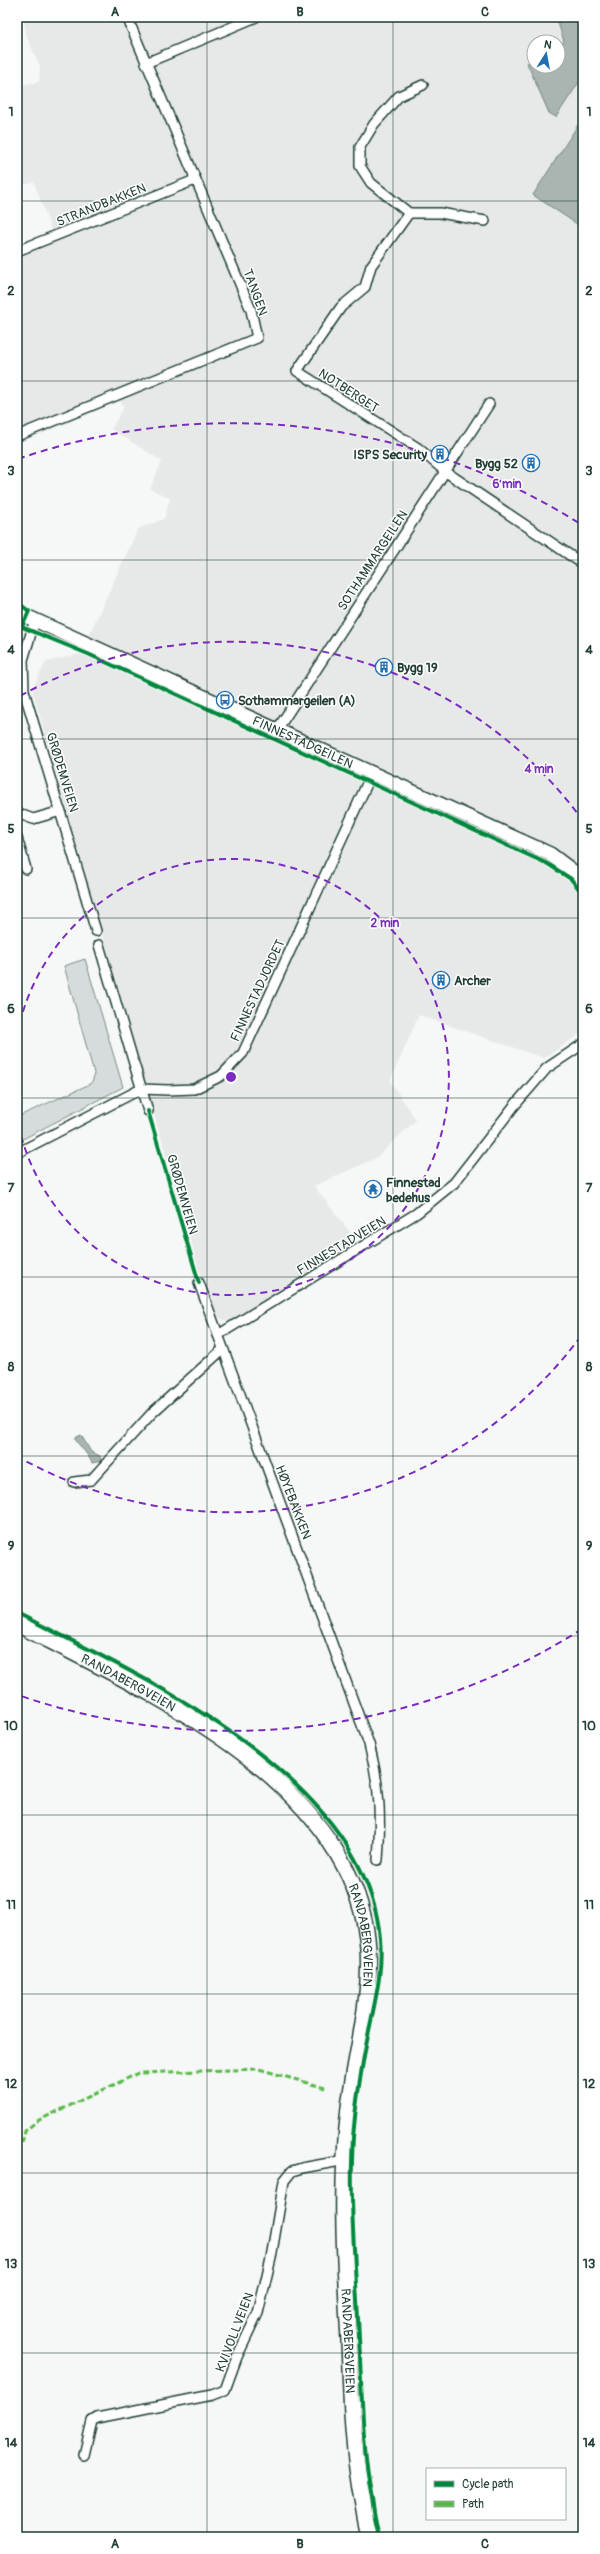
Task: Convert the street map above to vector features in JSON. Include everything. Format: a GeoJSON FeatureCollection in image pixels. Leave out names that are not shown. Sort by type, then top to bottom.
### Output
{"type":"FeatureCollection","features":[{"type":"Feature","properties":{"kind":"highway","name":"RANDABERGVEIEN"},"geometry":{"type":"LineString","coordinates":[[17,1624],[160,1699],[222,1737],[255,1763],[295,1800],[335,1850],[357,1896],[366,1930],[369,1956],[367,1997],[347,2119],[346,2284],[353,2433],[358,2483],[370,2537]]}},
{"type":"Feature","properties":{"kind":"main road","name":"FINNESTADGEILEN"},"geometry":{"type":"LineString","coordinates":[[17,612],[550,854],[583,879]]}},
{"type":"Feature","properties":{"kind":"street","name":"TANGEN"},"geometry":{"type":"LineString","coordinates":[[17,436],[257,338],[252,310],[195,180],[127,17]]}},
{"type":"Feature","properties":{"kind":"street"},"geometry":{"type":"LineString","coordinates":[[146,63],[256,17]]}},
{"type":"Feature","properties":{"kind":"street"},"geometry":{"type":"LineString","coordinates":[[423,85],[394,101],[374,124],[359,152],[360,166],[364,174],[409,212],[440,213],[485,222]]}},
{"type":"Feature","properties":{"kind":"street","name":"STRANDBAKKEN"},"geometry":{"type":"LineString","coordinates":[[17,251],[195,180]]}},
{"type":"Feature","properties":{"kind":"street","name":"NOTBERGET"},"geometry":{"type":"LineString","coordinates":[[409,212],[371,266],[365,287],[341,307],[297,372],[387,430],[392,438],[403,446],[422,454],[446,472],[583,563]]}},
{"type":"Feature","properties":{"kind":"street","name":"SOTHAMMARGEILEN"},"geometry":{"type":"LineString","coordinates":[[277,730],[489,404]]}},
{"type":"Feature","properties":{"kind":"street","name":"GRØDEMVEIEN"},"geometry":{"type":"LineString","coordinates":[[35,620],[24,650],[24,686],[96,931]]}},
{"type":"Feature","properties":{"kind":"street","name":"FINNESTADJORDET"},"geometry":{"type":"LineString","coordinates":[[17,1153],[141,1089],[194,1089],[221,1076],[243,1053],[372,773]]}},
{"type":"Feature","properties":{"kind":"street"},"geometry":{"type":"LineString","coordinates":[[17,813],[33,819],[61,811]]}},
{"type":"Feature","properties":{"kind":"street"},"geometry":{"type":"LineString","coordinates":[[17,838],[26,869]]}},
{"type":"Feature","properties":{"kind":"street"},"geometry":{"type":"LineString","coordinates":[[99,945],[148,1111]]}},
{"type":"Feature","properties":{"kind":"street","name":"FINNESTADVEIEN"},"geometry":{"type":"LineString","coordinates":[[218,1335],[418,1213],[454,1183],[514,1106],[547,1068],[583,1044]]}},
{"type":"Feature","properties":{"kind":"street"},"geometry":{"type":"LineString","coordinates":[[74,1482],[91,1480],[152,1412],[222,1350],[199,1283]]}},
{"type":"Feature","properties":{"kind":"street","name":"HØYEBAKKEN"},"geometry":{"type":"LineString","coordinates":[[222,1350],[347,1678],[370,1744],[377,1774],[381,1814],[378,1860]]}},
{"type":"Feature","properties":{"kind":"street","name":"KVIVOLLVEIEN"},"geometry":{"type":"LineString","coordinates":[[84,2455],[92,2421],[97,2418],[212,2395],[225,2390],[237,2357],[258,2313],[271,2258],[284,2181],[292,2171],[346,2160]]}},
{"type":"Feature","properties":{"kind":"shaded area"},"geometry":{"type":"Polygon","coordinates":[[[23,17],[556,17],[562,34],[526,34],[526,74],[533,74],[556,117],[583,76],[583,117],[533,195],[583,228],[583,1032],[544,1058],[419,1015],[390,1081],[416,1120],[376,1158],[314,1186],[356,1240],[356,1245],[233,1323],[212,1315],[32,689],[46,662],[80,654],[138,529],[164,519],[170,498],[150,489],[162,461],[111,429],[124,407],[120,401],[17,444],[17,246],[52,232],[34,182],[17,187],[17,86],[39,82],[40,67],[27,37],[23,17]]]}},
{"type":"Feature","properties":{"kind":"shaded area"},"geometry":{"type":"Polygon","coordinates":[[[556,17],[583,17],[583,76],[556,117],[549,113],[532,74],[566,74],[566,34],[562,34],[556,17]]]}},
{"type":"Feature","properties":{"kind":"shaded area"},"geometry":{"type":"Polygon","coordinates":[[[583,117],[583,228],[533,195],[583,117]]]}},
{"type":"Feature","properties":{"kind":"shaded area"},"geometry":{"type":"Polygon","coordinates":[[[85,959],[123,1087],[17,1142],[17,1117],[90,1084],[93,1080],[94,1073],[64,966],[85,959]]]}},
{"type":"Feature","properties":{"kind":"shaded area"},"geometry":{"type":"Polygon","coordinates":[[[81,1435],[91,1452],[100,1456],[101,1461],[92,1463],[75,1438],[81,1435]]]}},
{"type":"Feature","properties":{"kind":"marked path"},"geometry":{"type":"LineString","coordinates":[[22,2143],[25,2131],[37,2121],[139,2073],[259,2069],[325,2088]]}},
{"type":"Feature","properties":{"kind":"cycle path"},"geometry":{"type":"LineString","coordinates":[[17,602],[29,611],[22,627],[88,654],[548,864],[571,879],[583,894]]}},
{"type":"Feature","properties":{"kind":"cycle path"},"geometry":{"type":"LineString","coordinates":[[148,1111],[199,1283]]}},
{"type":"Feature","properties":{"kind":"cycle path"},"geometry":{"type":"LineString","coordinates":[[17,1613],[125,1668],[184,1702],[240,1739],[292,1781],[335,1828],[366,1880],[380,1938],[381,1961],[377,1994],[364,2054],[356,2109],[352,2162],[352,2212],[364,2439],[374,2514],[380,2537]]}},
{"type":"Feature","properties":{"kind":"place","name":"ISPS Security"},"geometry":{"type":"Point","coordinates":[440,454]}},
{"type":"Feature","properties":{"kind":"place","name":"Bygg 52"},"geometry":{"type":"Point","coordinates":[531,463]}},
{"type":"Feature","properties":{"kind":"place","name":"Bygg 19"},"geometry":{"type":"Point","coordinates":[384,667]}},
{"type":"Feature","properties":{"kind":"place","name":"Sothammargeilen (A)"},"geometry":{"type":"Point","coordinates":[225,700]}},
{"type":"Feature","properties":{"kind":"place","name":"Archer"},"geometry":{"type":"Point","coordinates":[441,980]}},
{"type":"Feature","properties":{"kind":"place","name":"Finnestad bedehus"},"geometry":{"type":"Point","coordinates":[373,1189]}}]}
